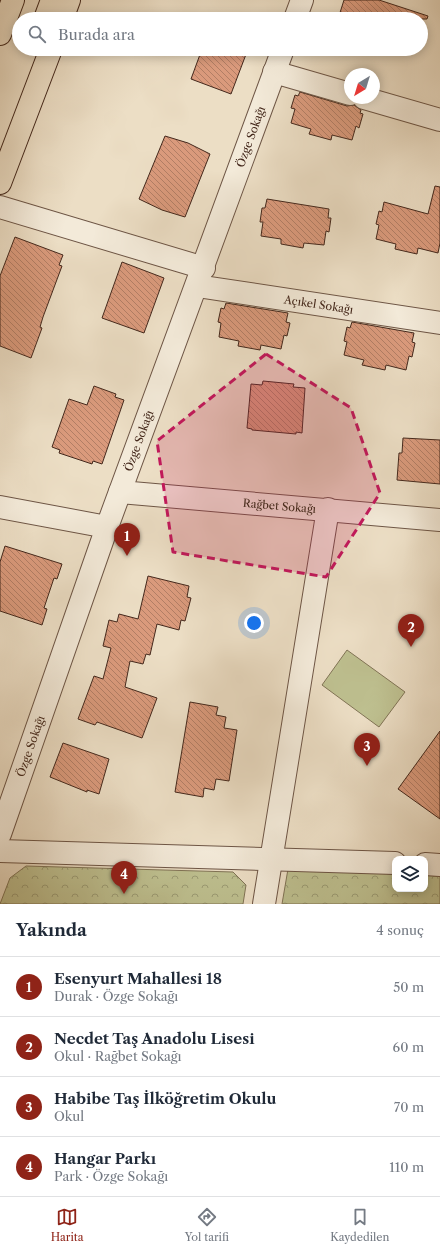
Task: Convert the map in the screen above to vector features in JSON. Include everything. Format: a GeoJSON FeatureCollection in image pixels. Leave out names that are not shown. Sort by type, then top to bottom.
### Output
{"type":"FeatureCollection","features":[{"type":"Feature","properties":{"kind":"highway"},"geometry":{"type":"LineString","coordinates":[[0,34],[13,0]]}},
{"type":"Feature","properties":{"kind":"highway"},"geometry":{"type":"LineString","coordinates":[[48,12],[52,0]]}},
{"type":"Feature","properties":{"kind":"highway"},"geometry":{"type":"LineString","coordinates":[[65,12],[69,0]]}},
{"type":"Feature","properties":{"kind":"highway"},"geometry":{"type":"LineString","coordinates":[[0,141],[31,56]]}},
{"type":"Feature","properties":{"kind":"highway"},"geometry":{"type":"LineString","coordinates":[[0,183],[47,56]]}},
{"type":"Feature","properties":{"kind":"street"},"geometry":{"type":"LineString","coordinates":[[298,12],[302,0]]}},
{"type":"Feature","properties":{"kind":"street","name":"Özge Sokağı"},"geometry":{"type":"LineString","coordinates":[[0,834],[107,526],[280,56]]}},
{"type":"Feature","properties":{"kind":"street"},"geometry":{"type":"LineString","coordinates":[[274,72],[344,92]]}},
{"type":"Feature","properties":{"kind":"street"},"geometry":{"type":"LineString","coordinates":[[380,103],[440,120]]}},
{"type":"Feature","properties":{"kind":"street","name":"Açıkel Sokağı"},"geometry":{"type":"LineString","coordinates":[[0,207],[200,277],[440,323]]}},
{"type":"Feature","properties":{"kind":"street","name":"Rağbet Sokağı"},"geometry":{"type":"LineString","coordinates":[[120,492],[440,520]]}},
{"type":"Feature","properties":{"kind":"street"},"geometry":{"type":"LineString","coordinates":[[0,507],[107,526]]}},
{"type":"Feature","properties":{"kind":"street"},"geometry":{"type":"LineString","coordinates":[[264,904],[328,509]]}},
{"type":"Feature","properties":{"kind":"street"},"geometry":{"type":"LineString","coordinates":[[0,851],[392,863]]}},
{"type":"Feature","properties":{"kind":"street"},"geometry":{"type":"LineString","coordinates":[[428,864],[440,865]]}},
{"type":"Feature","properties":{"kind":"highlighted area"},"geometry":{"type":"Polygon","coordinates":[[[266,354],[351,408],[380,493],[326,577],[173,552],[157,441],[266,354]]]}},
{"type":"Feature","properties":{"kind":"green space"},"geometry":{"type":"Polygon","coordinates":[[[347,650],[405,692],[379,727],[322,685],[347,650]]]}},
{"type":"Feature","properties":{"kind":"green space"},"geometry":{"type":"Polygon","coordinates":[[[26,866],[233,872],[246,885],[243,904],[0,904],[10,878],[26,866]]]}},
{"type":"Feature","properties":{"kind":"green space"},"geometry":{"type":"Polygon","coordinates":[[[288,869],[392,871],[392,892],[428,892],[428,872],[440,872],[440,904],[282,904],[288,869]]]}},
{"type":"Feature","properties":{"kind":"building"},"geometry":{"type":"Polygon","coordinates":[[[344,0],[379,0],[416,12],[340,12],[344,0]]]}},
{"type":"Feature","properties":{"kind":"building"},"geometry":{"type":"Polygon","coordinates":[[[199,56],[245,56],[231,94],[191,79],[199,56]]]}},
{"type":"Feature","properties":{"kind":"building"},"geometry":{"type":"Polygon","coordinates":[[[300,92],[347,106],[354,105],[361,110],[360,113],[363,114],[359,128],[356,126],[352,140],[332,135],[331,140],[309,134],[311,129],[291,123],[295,109],[291,108],[295,95],[298,96],[300,92]]]}},
{"type":"Feature","properties":{"kind":"building"},"geometry":{"type":"Polygon","coordinates":[[[165,136],[188,143],[210,154],[185,217],[162,210],[139,199],[165,136]]]}},
{"type":"Feature","properties":{"kind":"building"},"geometry":{"type":"Polygon","coordinates":[[[435,186],[440,187],[440,243],[438,253],[418,248],[417,254],[395,249],[396,244],[376,239],[379,225],[376,224],[379,211],[382,212],[384,202],[428,214],[435,186]]]}},
{"type":"Feature","properties":{"kind":"building"},"geometry":{"type":"Polygon","coordinates":[[[267,199],[329,209],[328,218],[331,218],[329,232],[326,231],[324,245],[304,243],[303,248],[281,244],[281,239],[261,236],[263,222],[260,222],[262,208],[265,208],[267,199]]]}},
{"type":"Feature","properties":{"kind":"building"},"geometry":{"type":"Polygon","coordinates":[[[15,237],[63,255],[59,265],[62,266],[43,317],[40,327],[42,328],[31,358],[0,346],[0,276],[15,237]]]}},
{"type":"Feature","properties":{"kind":"building"},"geometry":{"type":"Polygon","coordinates":[[[122,262],[164,278],[144,333],[102,318],[122,262]]]}},
{"type":"Feature","properties":{"kind":"building"},"geometry":{"type":"Polygon","coordinates":[[[226,303],[288,313],[286,322],[290,323],[287,336],[284,335],[281,349],[261,345],[260,350],[238,346],[239,341],[219,337],[221,323],[218,322],[221,308],[224,309],[226,303]]]}},
{"type":"Feature","properties":{"kind":"building"},"geometry":{"type":"Polygon","coordinates":[[[352,322],[414,333],[412,342],[415,343],[412,357],[409,356],[406,370],[386,365],[385,370],[362,365],[364,360],[344,355],[347,342],[344,341],[347,327],[350,328],[352,322]]]}},
{"type":"Feature","properties":{"kind":"building"},"geometry":{"type":"Polygon","coordinates":[[[263,381],[294,384],[293,387],[305,388],[302,433],[296,432],[296,434],[252,430],[247,428],[251,384],[262,385],[263,381]]]}},
{"type":"Feature","properties":{"kind":"building"},"geometry":{"type":"Polygon","coordinates":[[[94,386],[116,394],[115,397],[124,400],[102,464],[93,461],[92,464],[59,453],[60,450],[52,447],[69,399],[87,405],[94,386]]]}},
{"type":"Feature","properties":{"kind":"building"},"geometry":{"type":"Polygon","coordinates":[[[403,438],[440,440],[440,484],[397,480],[399,453],[402,453],[403,438]]]}},
{"type":"Feature","properties":{"kind":"building"},"geometry":{"type":"Polygon","coordinates":[[[5,546],[62,564],[57,579],[54,578],[44,608],[47,609],[42,625],[0,611],[0,562],[5,546]]]}},
{"type":"Feature","properties":{"kind":"building"},"geometry":{"type":"Polygon","coordinates":[[[148,576],[189,586],[187,597],[191,598],[185,621],[181,620],[179,630],[157,624],[150,655],[146,654],[143,664],[130,661],[125,687],[157,698],[142,738],[97,722],[95,725],[78,719],[94,676],[103,679],[111,648],[103,646],[109,620],[117,622],[119,614],[138,619],[148,576]]]}},
{"type":"Feature","properties":{"kind":"building"},"geometry":{"type":"Polygon","coordinates":[[[190,702],[218,707],[216,715],[226,717],[224,728],[237,730],[229,781],[216,779],[214,790],[204,788],[203,797],[175,792],[190,702]]]}},
{"type":"Feature","properties":{"kind":"building"},"geometry":{"type":"Polygon","coordinates":[[[440,731],[440,819],[398,789],[440,731]]]}},
{"type":"Feature","properties":{"kind":"building"},"geometry":{"type":"Polygon","coordinates":[[[63,743],[109,759],[99,794],[87,790],[87,792],[50,777],[63,743]]]}},
{"type":"Feature","properties":{"kind":"place","name":"Esenyurt Mahallesi 18"},"geometry":{"type":"Point","coordinates":[127,556]}},
{"type":"Feature","properties":{"kind":"place","name":"Necdet Taş Anadolu Lisesi"},"geometry":{"type":"Point","coordinates":[411,647]}},
{"type":"Feature","properties":{"kind":"place","name":"Habibe Taş İlköğretim Okulu"},"geometry":{"type":"Point","coordinates":[367,766]}},
{"type":"Feature","properties":{"kind":"place","name":"Hangar Parkı"},"geometry":{"type":"Point","coordinates":[124,894]}}]}
